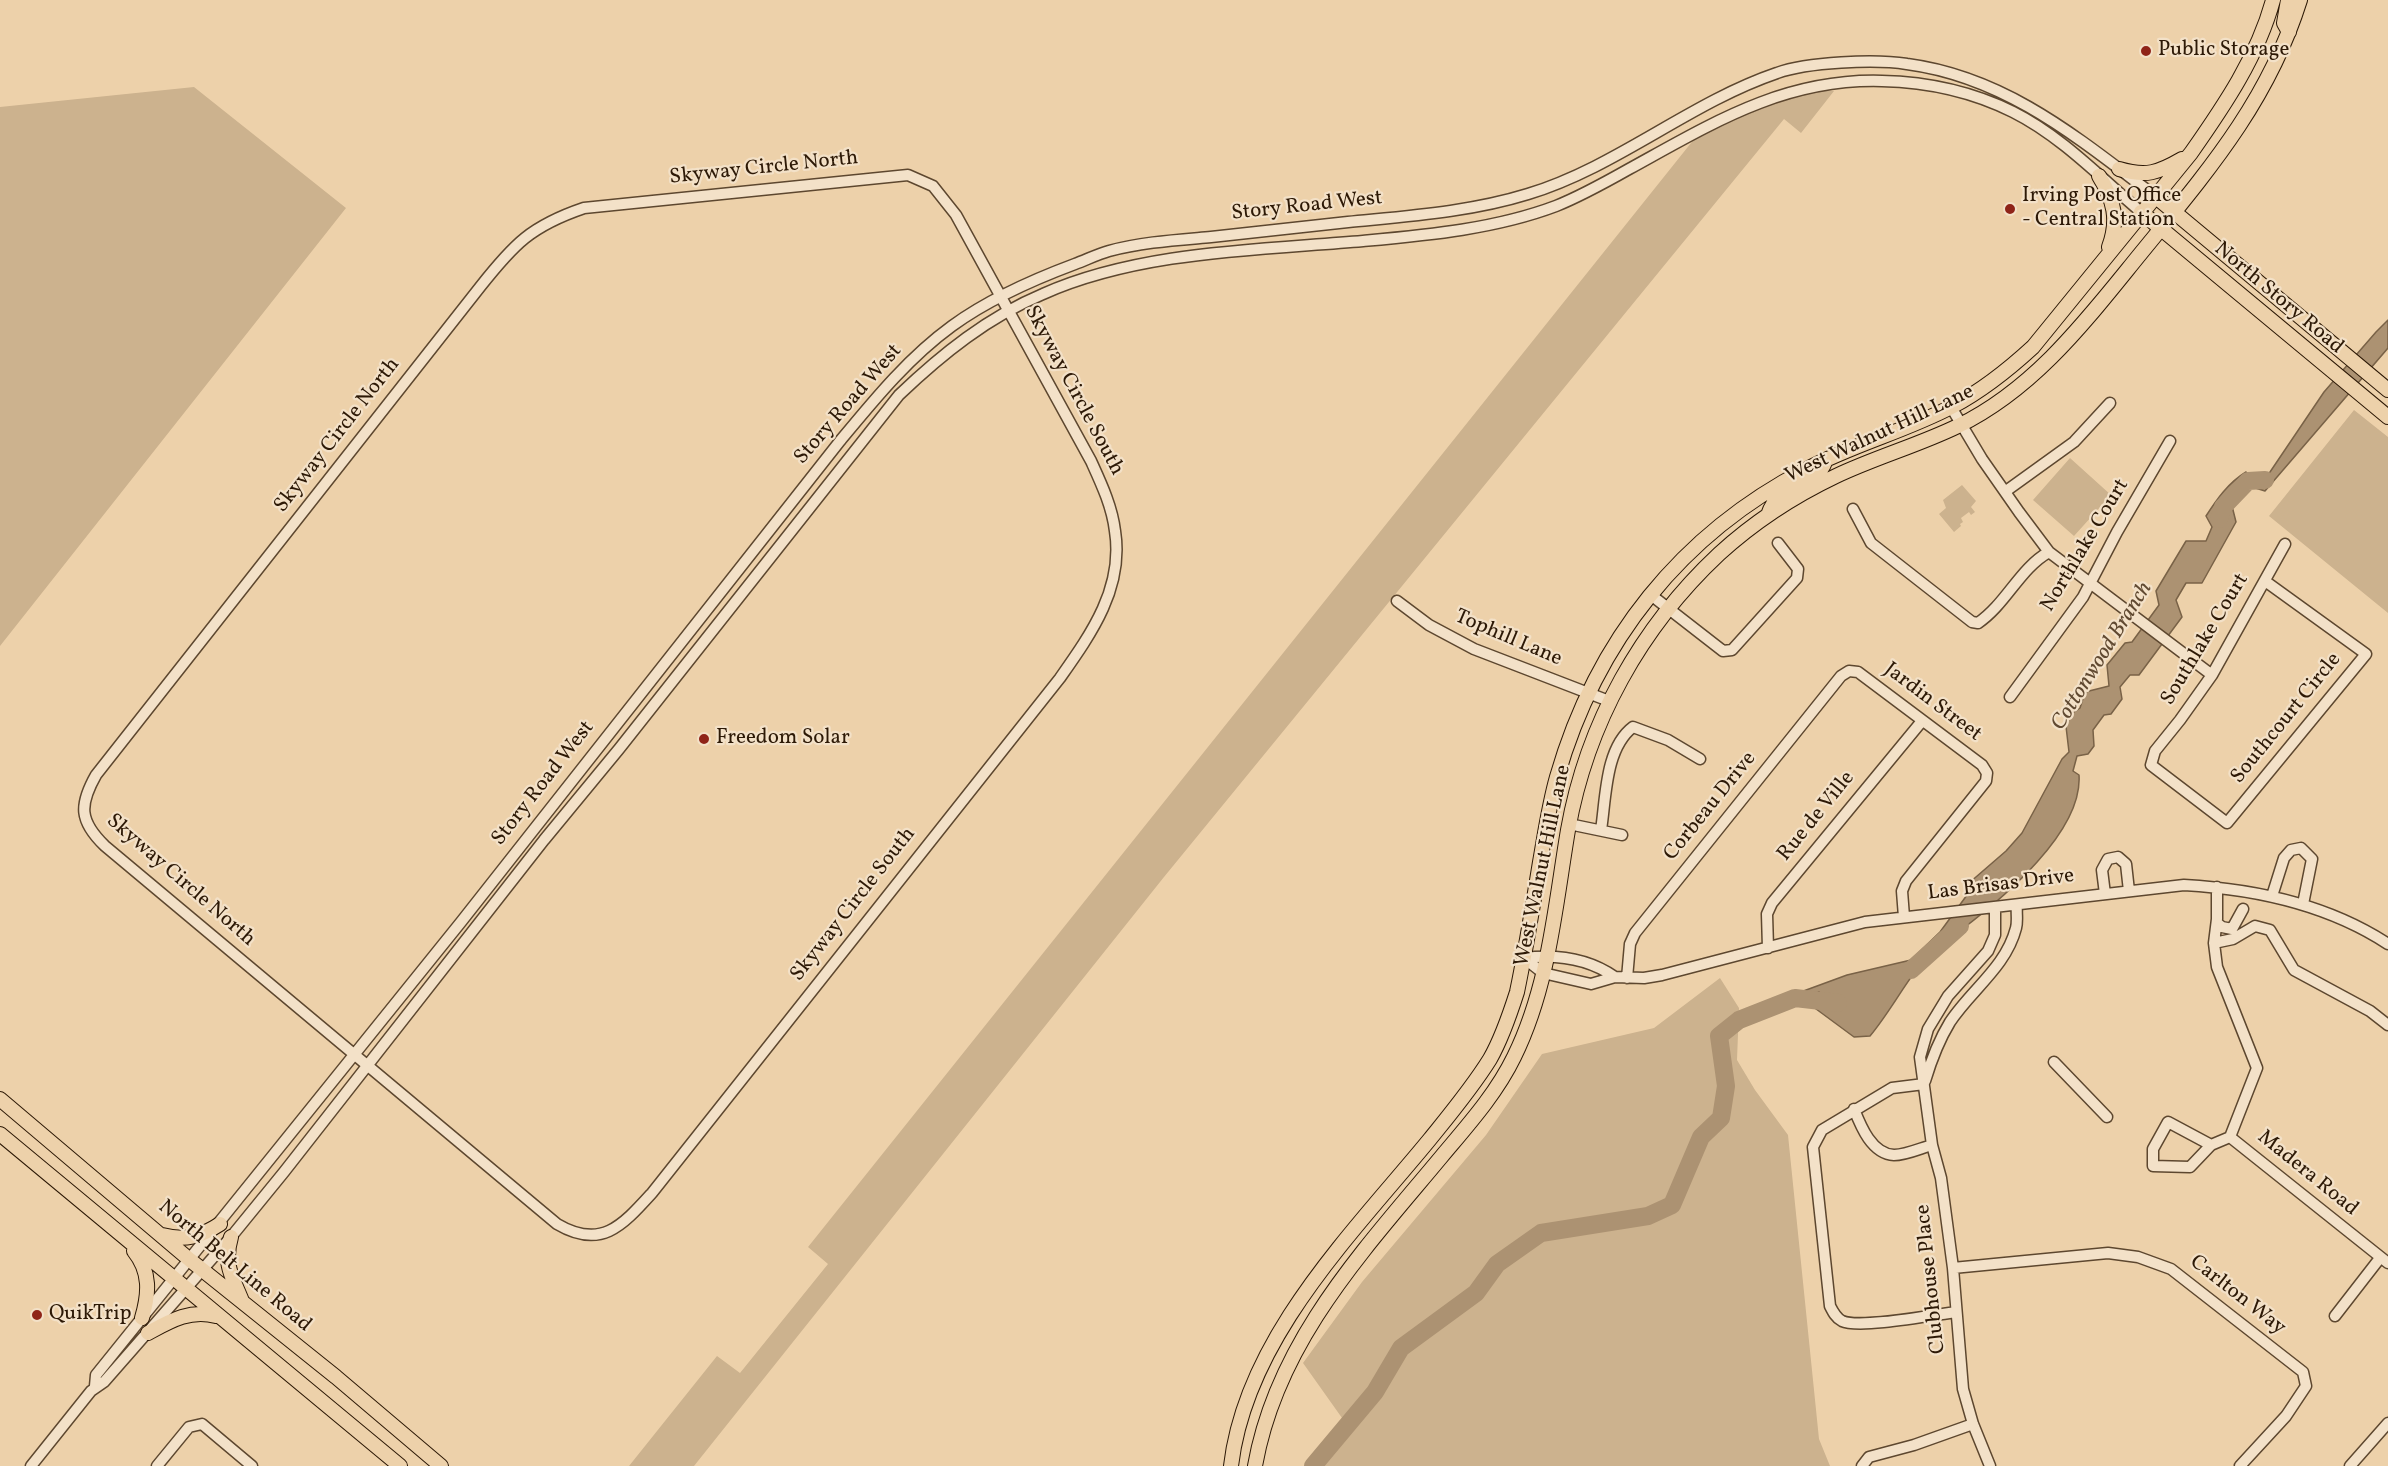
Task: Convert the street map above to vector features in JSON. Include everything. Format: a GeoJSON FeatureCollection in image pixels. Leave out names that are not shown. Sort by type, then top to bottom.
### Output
{"type":"FeatureCollection","features":[{"type":"Feature","properties":{"kind":"main road","name":"West Walnut Hill Lane"},"geometry":{"type":"LineString","coordinates":[[1231,1466],[1233,1450],[1258,1374],[1286,1322],[1310,1286],[1465,1096],[1491,1058],[1517,992],[1556,779],[1587,693],[1606,657],[1651,595],[1683,559],[1738,511],[1770,488],[1825,459],[1951,407],[1987,386],[2033,347],[2191,153],[2245,68],[2273,0]]}},
{"type":"Feature","properties":{"kind":"main road"},"geometry":{"type":"LineString","coordinates":[[2288,0],[2284,23],[2289,32]]}},
{"type":"Feature","properties":{"kind":"main road","name":"West Walnut Hill Lane"},"geometry":{"type":"LineString","coordinates":[[1256,1462],[1267,1415],[1306,1332],[1344,1275],[1483,1106],[1516,1053],[1527,1028],[1548,955],[1569,824],[1589,753],[1609,701],[1630,662],[1668,608],[1720,554],[1768,515],[1837,476],[1960,425],[2010,394],[2033,376],[2104,298],[2220,155],[2268,80],[2300,0]]}},
{"type":"Feature","properties":{"kind":"main road"},"geometry":{"type":"LineString","coordinates":[[2119,169],[2144,175],[2163,170],[2191,153]]}},
{"type":"Feature","properties":{"kind":"main road"},"geometry":{"type":"LineString","coordinates":[[2098,176],[2108,191],[2115,213],[2112,238],[2104,258]]}},
{"type":"Feature","properties":{"kind":"main road","name":"North Story Road"},"geometry":{"type":"LineString","coordinates":[[2155,196],[2388,390]]}},
{"type":"Feature","properties":{"kind":"main road","name":"North Story Road"},"geometry":{"type":"LineString","coordinates":[[2141,212],[2388,417]]}},
{"type":"Feature","properties":{"kind":"main road"},"geometry":{"type":"LineString","coordinates":[[2252,302],[2264,288]]}},
{"type":"Feature","properties":{"kind":"main road"},"geometry":{"type":"LineString","coordinates":[[1768,515],[1776,498],[1818,473],[1825,464],[1825,459]]}},
{"type":"Feature","properties":{"kind":"main road","name":"North Belt Line Road"},"geometry":{"type":"LineString","coordinates":[[0,1099],[190,1260],[336,1377],[441,1466]]}},
{"type":"Feature","properties":{"kind":"main road"},"geometry":{"type":"LineString","coordinates":[[0,1134],[400,1466]]}},
{"type":"Feature","properties":{"kind":"main road"},"geometry":{"type":"LineString","coordinates":[[161,1235],[192,1238],[220,1224]]}},
{"type":"Feature","properties":{"kind":"main road"},"geometry":{"type":"LineString","coordinates":[[231,1237],[227,1254],[228,1265],[243,1303]]}},
{"type":"Feature","properties":{"kind":"main road"},"geometry":{"type":"LineString","coordinates":[[123,1238],[137,1254],[145,1270],[149,1287],[142,1318]]}},
{"type":"Feature","properties":{"kind":"main road"},"geometry":{"type":"LineString","coordinates":[[147,1333],[188,1314],[202,1313],[219,1317]]}},
{"type":"Feature","properties":{"kind":"main road"},"geometry":{"type":"LineString","coordinates":[[1233,1450],[1256,1462]]}},
{"type":"Feature","properties":{"kind":"street","name":"Story Road West"},"geometry":{"type":"LineString","coordinates":[[95,1386],[96,1375],[220,1224],[461,922],[825,459],[899,372],[952,326],[1001,296],[1039,278],[1110,251],[1178,240],[1387,219],[1501,203],[1552,187],[1611,158],[1686,115],[1780,71],[1828,64],[1868,62],[1907,64],[1967,78],[2027,104],[2062,126],[2155,196]]}},
{"type":"Feature","properties":{"kind":"street"},"geometry":{"type":"LineString","coordinates":[[1963,94],[1967,78]]}},
{"type":"Feature","properties":{"kind":"street","name":"Story Road West"},"geometry":{"type":"LineString","coordinates":[[31,1466],[95,1386],[104,1382],[231,1237],[899,395],[964,338],[1042,294],[1080,280],[1128,267],[1224,253],[1432,235],[1500,222],[1557,206],[1747,106],[1785,92],[1833,82],[1882,81],[1923,84],[1963,94],[2014,113],[2059,143],[2141,212]]}},
{"type":"Feature","properties":{"kind":"street"},"geometry":{"type":"LineString","coordinates":[[1741,88],[1747,106]]}},
{"type":"Feature","properties":{"kind":"street","name":"Skyway Circle North"},"geometry":{"type":"LineString","coordinates":[[354,1054],[105,846],[87,825],[83,814],[85,801],[96,775],[505,255],[536,229],[555,218],[584,208],[908,175],[933,186],[944,198],[956,215],[1001,296]]}},
{"type":"Feature","properties":{"kind":"street","name":"Skyway Circle South"},"geometry":{"type":"LineString","coordinates":[[354,1054],[546,1215],[571,1232],[586,1236],[610,1232],[627,1221],[652,1193],[1060,678],[1094,629],[1107,600],[1113,576],[1116,531],[1107,498],[1091,461],[1001,296]]}},
{"type":"Feature","properties":{"kind":"street"},"geometry":{"type":"LineString","coordinates":[[2006,491],[2074,442],[2110,403]]}},
{"type":"Feature","properties":{"kind":"street"},"geometry":{"type":"LineString","coordinates":[[1951,407],[1960,425],[2049,552],[2212,675]]}},
{"type":"Feature","properties":{"kind":"street","name":"Northlake Court"},"geometry":{"type":"LineString","coordinates":[[2010,697],[2083,597],[2170,441]]}},
{"type":"Feature","properties":{"kind":"street"},"geometry":{"type":"LineString","coordinates":[[825,459],[839,470]]}},
{"type":"Feature","properties":{"kind":"street"},"geometry":{"type":"LineString","coordinates":[[1853,509],[1871,543],[1972,622],[1978,623],[1987,617],[2025,573],[2049,552]]}},
{"type":"Feature","properties":{"kind":"street"},"geometry":{"type":"LineString","coordinates":[[1651,595],[1723,651],[1732,650],[1797,578],[1798,570],[1778,543]]}},
{"type":"Feature","properties":{"kind":"street","name":"Southlake Court"},"geometry":{"type":"LineString","coordinates":[[2227,823],[2151,765],[2155,751],[2212,675],[2284,544]]}},
{"type":"Feature","properties":{"kind":"street"},"geometry":{"type":"LineString","coordinates":[[757,547],[774,551]]}},
{"type":"Feature","properties":{"kind":"street","name":"Southcourt Circle"},"geometry":{"type":"LineString","coordinates":[[2227,823],[2366,654],[2265,581]]}},
{"type":"Feature","properties":{"kind":"street","name":"Tophill Lane"},"geometry":{"type":"LineString","coordinates":[[1397,601],[1429,625],[1467,646],[1609,701]]}},
{"type":"Feature","properties":{"kind":"street","name":"Jardin Street"},"geometry":{"type":"LineString","coordinates":[[1849,671],[1858,672],[1982,765],[1987,773],[1986,781],[1906,880],[1902,891],[1904,917]]}},
{"type":"Feature","properties":{"kind":"street","name":"Corbeau Drive"},"geometry":{"type":"LineString","coordinates":[[1627,978],[1630,944],[1635,933],[1841,676],[1849,671]]}},
{"type":"Feature","properties":{"kind":"street","name":"Rue de Ville"},"geometry":{"type":"LineString","coordinates":[[1768,948],[1767,914],[1772,903],[1922,721]]}},
{"type":"Feature","properties":{"kind":"street"},"geometry":{"type":"LineString","coordinates":[[1601,831],[1612,760],[1622,739],[1630,729],[1633,727],[1668,740],[1700,759]]}},
{"type":"Feature","properties":{"kind":"street"},"geometry":{"type":"LineString","coordinates":[[1569,824],[1622,835]]}},
{"type":"Feature","properties":{"kind":"street"},"geometry":{"type":"LineString","coordinates":[[2272,896],[2284,858],[2291,850],[2301,848],[2312,859],[2302,904]]}},
{"type":"Feature","properties":{"kind":"street"},"geometry":{"type":"LineString","coordinates":[[2105,894],[2102,870],[2108,859],[2118,857],[2126,864],[2129,891]]}},
{"type":"Feature","properties":{"kind":"street","name":"Las Brisas Drive"},"geometry":{"type":"LineString","coordinates":[[1524,958],[1548,955],[1598,965],[1615,976],[1627,978],[1662,975],[1865,922],[2184,885],[2244,891],[2302,904],[2342,920],[2388,944]]}},
{"type":"Feature","properties":{"kind":"street","name":"Madera Road"},"geometry":{"type":"LineString","coordinates":[[2211,1145],[2168,1122],[2153,1149],[2153,1166],[2190,1167],[2211,1145],[2230,1137],[2258,1068],[2217,967],[2214,943],[2217,923],[2217,887]]}},
{"type":"Feature","properties":{"kind":"street"},"geometry":{"type":"LineString","coordinates":[[2217,923],[2222,927],[2232,929],[2243,909],[2244,891]]}},
{"type":"Feature","properties":{"kind":"street","name":"Clubhouse Place"},"geometry":{"type":"LineString","coordinates":[[1924,1084],[1933,1057],[1949,1024],[2001,962],[2016,927],[2017,905]]}},
{"type":"Feature","properties":{"kind":"street","name":"Clubhouse Place"},"geometry":{"type":"LineString","coordinates":[[1990,1466],[1972,1424],[1963,1389],[1953,1268],[1941,1178],[1932,1145],[1920,1057],[1928,1029],[1948,996],[1988,951],[1995,935],[1995,907]]}},
{"type":"Feature","properties":{"kind":"street"},"geometry":{"type":"LineString","coordinates":[[2243,909],[2246,915],[2247,930]]}},
{"type":"Feature","properties":{"kind":"street"},"geometry":{"type":"LineString","coordinates":[[2214,943],[2233,939],[2255,926],[2270,930],[2294,970],[2370,1011],[2388,1025]]}},
{"type":"Feature","properties":{"kind":"street","name":"Las Brisas Drive"},"geometry":{"type":"LineString","coordinates":[[1524,958],[1543,973],[1591,984],[1615,976]]}},
{"type":"Feature","properties":{"kind":"street"},"geometry":{"type":"LineString","coordinates":[[2054,1062],[2107,1117]]}},
{"type":"Feature","properties":{"kind":"street"},"geometry":{"type":"LineString","coordinates":[[1924,1084],[1892,1088],[1854,1109],[1822,1130],[1813,1147],[1830,1306],[1834,1315],[1842,1321],[1860,1324],[1956,1312]]}},
{"type":"Feature","properties":{"kind":"street"},"geometry":{"type":"LineString","coordinates":[[1854,1109],[1868,1138],[1880,1150],[1894,1155],[1932,1145]]}},
{"type":"Feature","properties":{"kind":"street","name":"Madera Road"},"geometry":{"type":"LineString","coordinates":[[2230,1137],[2384,1260]]}},
{"type":"Feature","properties":{"kind":"street","name":"Carlton Way"},"geometry":{"type":"LineString","coordinates":[[1953,1268],[2108,1252],[2138,1257],[2171,1269],[2303,1372],[2306,1386],[2297,1402],[2240,1466]]}},
{"type":"Feature","properties":{"kind":"street"},"geometry":{"type":"LineString","coordinates":[[2335,1316],[2384,1260]]}},
{"type":"Feature","properties":{"kind":"street"},"geometry":{"type":"LineString","coordinates":[[2350,1466],[2388,1423]]}},
{"type":"Feature","properties":{"kind":"street"},"geometry":{"type":"LineString","coordinates":[[157,1466],[189,1427],[202,1424],[252,1466]]}},
{"type":"Feature","properties":{"kind":"street"},"geometry":{"type":"LineString","coordinates":[[1862,1466],[1869,1457],[1914,1445],[1972,1424]]}},
{"type":"Feature","properties":{"kind":"shaded area"},"geometry":{"type":"Polygon","coordinates":[[[194,87],[346,208],[0,646],[0,107],[194,87]]]}},
{"type":"Feature","properties":{"kind":"shaded area"},"geometry":{"type":"Polygon","coordinates":[[[1816,91],[1834,91],[1801,133],[1784,119],[1164,877],[694,1466],[629,1466],[717,1356],[740,1373],[828,1264],[808,1247],[1695,138],[1754,111],[1816,91]]]}},
{"type":"Feature","properties":{"kind":"shaded area"},"geometry":{"type":"Polygon","coordinates":[[[2388,320],[2388,348],[2265,491],[2236,485],[2230,498],[2236,522],[2202,583],[2186,583],[2176,600],[2182,617],[2139,675],[2130,675],[2120,687],[2122,699],[2111,714],[2104,715],[2093,730],[2094,746],[2088,754],[2077,756],[2073,771],[2079,775],[2077,797],[2068,819],[2037,862],[1997,901],[1934,948],[1916,969],[1870,1036],[1854,1037],[1812,1006],[1819,992],[1772,1014],[1768,1004],[1847,975],[1911,960],[1940,932],[1967,895],[1969,883],[2006,851],[2022,833],[2062,759],[2069,752],[2065,718],[2080,708],[2085,692],[2109,686],[2107,665],[2125,643],[2132,642],[2159,605],[2156,591],[2186,541],[2206,541],[2212,527],[2206,516],[2234,481],[2246,472],[2254,479],[2262,478],[2270,472],[2324,392],[2388,320]]]}},
{"type":"Feature","properties":{"kind":"shaded area"},"geometry":{"type":"Polygon","coordinates":[[[2354,410],[2388,437],[2388,613],[2269,516],[2354,410]]]}},
{"type":"Feature","properties":{"kind":"shaded area"},"geometry":{"type":"Polygon","coordinates":[[[2070,458],[2111,495],[2074,536],[2033,500],[2070,458]]]}},
{"type":"Feature","properties":{"kind":"shaded area"},"geometry":{"type":"Polygon","coordinates":[[[1962,485],[1976,501],[1971,507],[1975,512],[1971,515],[1969,512],[1961,518],[1963,522],[1961,526],[1954,532],[1939,514],[1946,508],[1943,500],[1962,485]]]}},
{"type":"Feature","properties":{"kind":"shaded area"},"geometry":{"type":"Polygon","coordinates":[[[1720,978],[1739,1008],[1737,1060],[1755,1090],[1788,1135],[1819,1439],[1830,1466],[1324,1466],[1347,1425],[1303,1363],[1362,1282],[1486,1135],[1542,1054],[1654,1028],[1720,978]]]}},
{"type":"Feature","properties":{"kind":"waterway","name":"Cottonwood Branch"},"geometry":{"type":"LineString","coordinates":[[2219,519],[2223,507],[2248,481],[2265,480]]}},
{"type":"Feature","properties":{"kind":"waterway","name":"Cottonwood Branch"},"geometry":{"type":"LineString","coordinates":[[1911,970],[1960,926]]}},
{"type":"Feature","properties":{"kind":"waterway","name":"Cottonwood Branch"},"geometry":{"type":"LineString","coordinates":[[1313,1466],[1375,1392],[1401,1348],[1476,1293],[1497,1264],[1541,1233],[1648,1216],[1672,1205],[1701,1137],[1721,1118],[1726,1086],[1719,1036],[1739,1020],[1795,998],[1838,1003]]}},
{"type":"Feature","properties":{"kind":"place","name":"Public Storage"},"geometry":{"type":"Point","coordinates":[2146,51]}},
{"type":"Feature","properties":{"kind":"place","name":"Irving Post Office - Central Station"},"geometry":{"type":"Point","coordinates":[2010,209]}},
{"type":"Feature","properties":{"kind":"place","name":"Freedom Solar"},"geometry":{"type":"Point","coordinates":[704,739]}},
{"type":"Feature","properties":{"kind":"place","name":"QuikTrip"},"geometry":{"type":"Point","coordinates":[37,1315]}}]}
